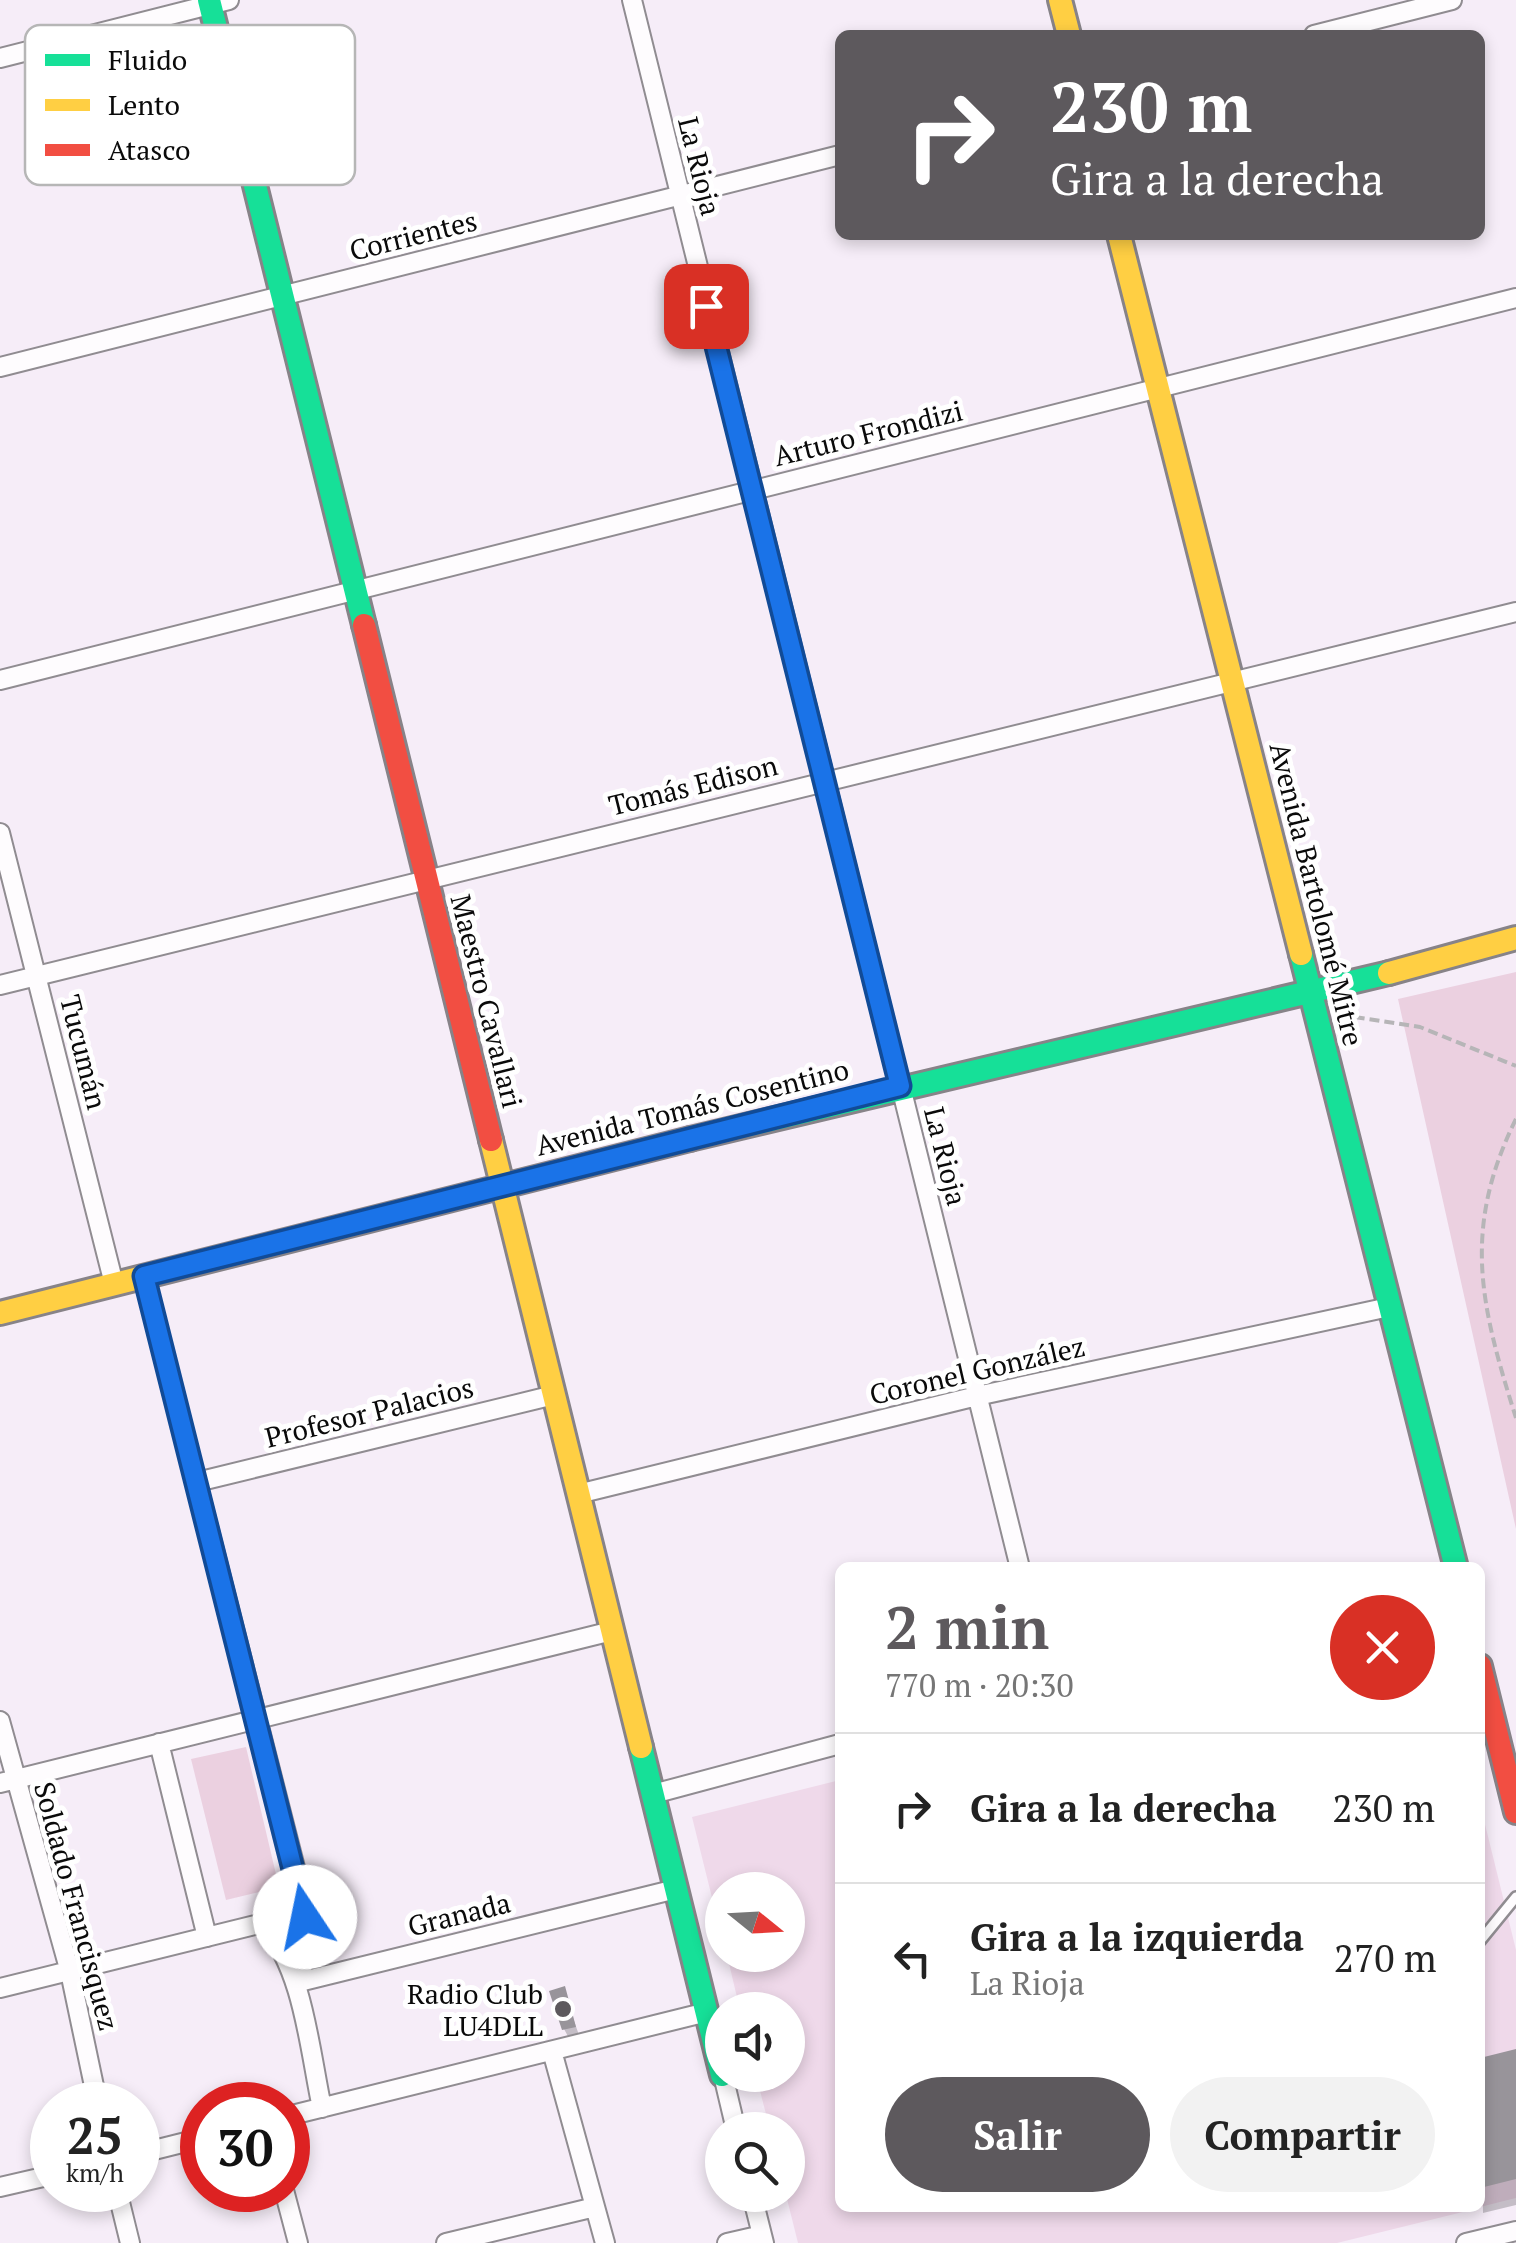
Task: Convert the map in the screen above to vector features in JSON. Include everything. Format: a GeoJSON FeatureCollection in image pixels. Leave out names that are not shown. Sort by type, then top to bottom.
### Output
{"type":"FeatureCollection","features":[{"type":"Feature","properties":{"kind":"street","name":"La Rioja"},"geometry":{"type":"LineString","coordinates":[[632,0],[1019,1562]]}},
{"type":"Feature","properties":{"kind":"street"},"geometry":{"type":"LineString","coordinates":[[1060,0],[1068,30]]}},
{"type":"Feature","properties":{"kind":"street"},"geometry":{"type":"LineString","coordinates":[[1334,30],[1452,0]]}},
{"type":"Feature","properties":{"kind":"street"},"geometry":{"type":"LineString","coordinates":[[127,25],[216,2]]}},
{"type":"Feature","properties":{"kind":"street"},"geometry":{"type":"LineString","coordinates":[[0,58],[25,52]]}},
{"type":"Feature","properties":{"kind":"street","name":"Corrientes"},"geometry":{"type":"LineString","coordinates":[[0,367],[835,156]]}},
{"type":"Feature","properties":{"kind":"street","name":"Maestro Cavallari"},"geometry":{"type":"LineString","coordinates":[[256,185],[280,296],[705,2004]]}},
{"type":"Feature","properties":{"kind":"street","name":"Avenida Bartolomé Mitre"},"geometry":{"type":"LineString","coordinates":[[1121,240],[1454,1562]]}},
{"type":"Feature","properties":{"kind":"street","name":"Arturo Frondizi"},"geometry":{"type":"LineString","coordinates":[[0,680],[1516,298]]}},
{"type":"Feature","properties":{"kind":"street","name":"Tomás Edison"},"geometry":{"type":"LineString","coordinates":[[0,985],[1516,612]]}},
{"type":"Feature","properties":{"kind":"street","name":"Tucumán"},"geometry":{"type":"LineString","coordinates":[[0,833],[114,1284]]}},
{"type":"Feature","properties":{"kind":"street","name":"Avenida Tomás Cosentino"},"geometry":{"type":"LineString","coordinates":[[0,1313],[900,1086],[1310,994],[1516,938]]}},
{"type":"Feature","properties":{"kind":"street"},"geometry":{"type":"LineString","coordinates":[[144,1276],[301,1891],[309,1943],[307,1964],[295,1983]]}},
{"type":"Feature","properties":{"kind":"street","name":"Coronel González"},"geometry":{"type":"LineString","coordinates":[[578,1494],[978,1396],[1390,1307]]}},
{"type":"Feature","properties":{"kind":"street","name":"Profesor Palacios"},"geometry":{"type":"LineString","coordinates":[[197,1482],[554,1395]]}},
{"type":"Feature","properties":{"kind":"street"},"geometry":{"type":"LineString","coordinates":[[7,1781],[612,1631]]}},
{"type":"Feature","properties":{"kind":"street"},"geometry":{"type":"LineString","coordinates":[[1485,1686],[1516,1812]]}},
{"type":"Feature","properties":{"kind":"street","name":"Soldado Francisquez"},"geometry":{"type":"LineString","coordinates":[[0,1721],[7,1781],[70,1972],[93,2082]]}},
{"type":"Feature","properties":{"kind":"street"},"geometry":{"type":"LineString","coordinates":[[160,1743],[207,1937]]}},
{"type":"Feature","properties":{"kind":"street"},"geometry":{"type":"LineString","coordinates":[[653,1794],[835,1745]]}},
{"type":"Feature","properties":{"kind":"street","name":"Granada"},"geometry":{"type":"LineString","coordinates":[[295,1983],[676,1889]]}},
{"type":"Feature","properties":{"kind":"street"},"geometry":{"type":"LineString","coordinates":[[0,1988],[262,1922],[282,1944],[295,1983],[322,2108]]}},
{"type":"Feature","properties":{"kind":"street"},"geometry":{"type":"LineString","coordinates":[[310,2111],[705,2013]]}},
{"type":"Feature","properties":{"kind":"street"},"geometry":{"type":"LineString","coordinates":[[552,2051],[605,2243]]}},
{"type":"Feature","properties":{"kind":"street"},"geometry":{"type":"LineString","coordinates":[[0,2187],[30,2180]]}},
{"type":"Feature","properties":{"kind":"street"},"geometry":{"type":"LineString","coordinates":[[446,2243],[595,2206]]}},
{"type":"Feature","properties":{"kind":"street"},"geometry":{"type":"LineString","coordinates":[[122,2212],[130,2243]]}},
{"type":"Feature","properties":{"kind":"street"},"geometry":{"type":"LineString","coordinates":[[290,2212],[298,2243]]}},
{"type":"Feature","properties":{"kind":"street"},"geometry":{"type":"LineString","coordinates":[[727,2243],[763,2239],[756,2212]]}},
{"type":"Feature","properties":{"kind":"street"},"geometry":{"type":"LineString","coordinates":[[1466,2243],[1516,2231]]}},
{"type":"Feature","properties":{"kind":"lane"},"geometry":{"type":"LineString","coordinates":[[1485,1934],[1516,1897]]}},
{"type":"Feature","properties":{"kind":"path"},"geometry":{"type":"LineString","coordinates":[[1347,984],[1354,1017],[1420,1027],[1516,1066]]}},
{"type":"Feature","properties":{"kind":"path"},"geometry":{"type":"LineString","coordinates":[[1516,1119],[1489,1191],[1479,1258],[1487,1326],[1516,1418]]}},
{"type":"Feature","properties":{"kind":"shaded area"},"geometry":{"type":"Polygon","coordinates":[[[1516,972],[1516,1529],[1398,999],[1516,972]]]}},
{"type":"Feature","properties":{"kind":"shaded area"},"geometry":{"type":"Polygon","coordinates":[[[246,1747],[279,1887],[226,1900],[191,1759],[246,1747]]]}},
{"type":"Feature","properties":{"kind":"shaded area"},"geometry":{"type":"Polygon","coordinates":[[[835,1781],[835,2212],[1463,2212],[1337,2243],[798,2243],[790,2212],[805,2212],[805,2112],[765,2112],[760,2092],[805,2092],[805,1992],[736,1992],[731,1972],[805,1972],[805,1872],[706,1872],[692,1817],[835,1781]]]}},
{"type":"Feature","properties":{"kind":"shaded area"},"geometry":{"type":"Polygon","coordinates":[[[1485,1824],[1516,1950],[1516,2198],[1485,2206],[1485,1824]]]}},
{"type":"Feature","properties":{"kind":"building","name":"Radio Club LU4DLL"},"geometry":{"type":"Polygon","coordinates":[[[565,1986],[576,2027],[562,2030],[549,1991],[565,1986]]]}},
{"type":"Feature","properties":{"kind":"building"},"geometry":{"type":"Polygon","coordinates":[[[1516,2049],[1516,2179],[1485,2187],[1485,2057],[1516,2049]]]}},
{"type":"Feature","properties":{"kind":"traffic: fast"},"geometry":{"type":"LineString","coordinates":[[209,0],[215,25]]}},
{"type":"Feature","properties":{"kind":"traffic: fast"},"geometry":{"type":"LineString","coordinates":[[255,185],[364,625]]}},
{"type":"Feature","properties":{"kind":"traffic: fast"},"geometry":{"type":"LineString","coordinates":[[1301,954],[1454,1562]]}},
{"type":"Feature","properties":{"kind":"traffic: fast"},"geometry":{"type":"LineString","coordinates":[[690,1139],[1389,973]]}},
{"type":"Feature","properties":{"kind":"traffic: fast"},"geometry":{"type":"LineString","coordinates":[[641,1747],[705,2006]]}},
{"type":"Feature","properties":{"kind":"traffic: slow"},"geometry":{"type":"LineString","coordinates":[[1060,0],[1068,30]]}},
{"type":"Feature","properties":{"kind":"traffic: slow"},"geometry":{"type":"LineString","coordinates":[[1120,240],[1301,954]]}},
{"type":"Feature","properties":{"kind":"traffic: slow"},"geometry":{"type":"LineString","coordinates":[[1389,973],[1516,938]]}},
{"type":"Feature","properties":{"kind":"traffic: slow"},"geometry":{"type":"LineString","coordinates":[[0,1313],[690,1139]]}},
{"type":"Feature","properties":{"kind":"traffic: slow"},"geometry":{"type":"LineString","coordinates":[[491,1140],[641,1747]]}},
{"type":"Feature","properties":{"kind":"traffic: jam"},"geometry":{"type":"LineString","coordinates":[[364,625],[491,1140]]}},
{"type":"Feature","properties":{"kind":"traffic: jam"},"geometry":{"type":"LineString","coordinates":[[1485,1686],[1516,1812]]}},
{"type":"Feature","properties":{"kind":"place","name":"Radio Club LU4DLL"},"geometry":{"type":"Point","coordinates":[563,2009]}},
{"type":"Feature","properties":{"kind":"route"},"geometry":{"type":"LineString","coordinates":[[305,1917],[144,1276],[900,1086],[706,306]]}}]}
